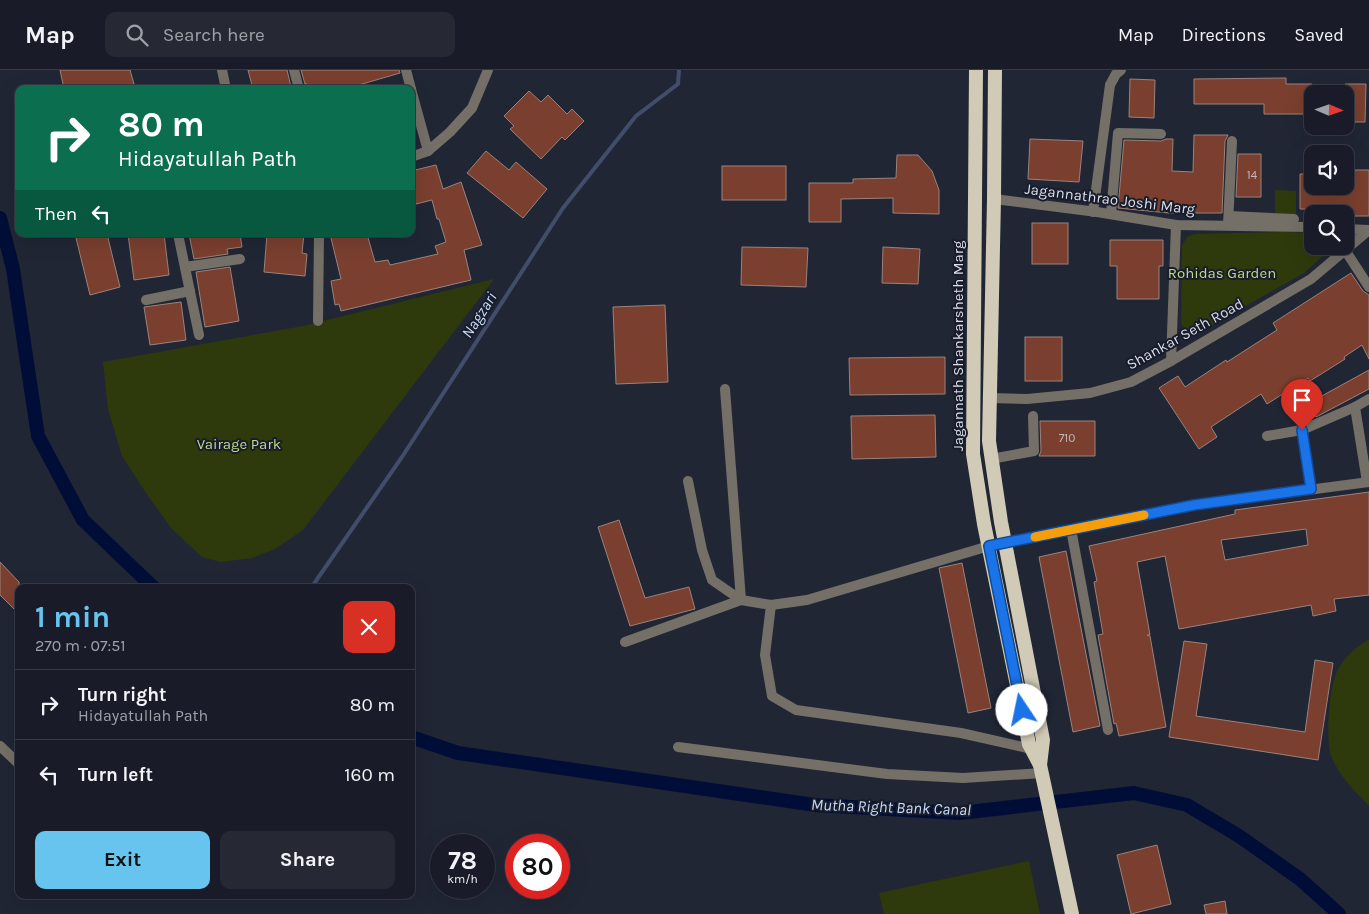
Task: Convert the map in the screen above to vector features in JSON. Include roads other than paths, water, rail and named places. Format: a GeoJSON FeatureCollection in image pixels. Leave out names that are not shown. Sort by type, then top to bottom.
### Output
{"type":"FeatureCollection","features":[{"type":"Feature","properties":{"kind":"highway","name":"Jagannath Shankarsheth Marg"},"geometry":{"type":"LineString","coordinates":[[976,70],[973,454],[989,546],[1029,744],[1041,769],[1072,914]]}},
{"type":"Feature","properties":{"kind":"highway","name":"Jagannath Shankarsheth Marg"},"geometry":{"type":"LineString","coordinates":[[995,70],[990,456],[1043,740],[1041,769]]}},
{"type":"Feature","properties":{"kind":"highway"},"geometry":{"type":"LineString","coordinates":[[973,454],[990,456]]}},
{"type":"Feature","properties":{"kind":"street"},"geometry":{"type":"LineString","coordinates":[[222,70],[225,85]]}},
{"type":"Feature","properties":{"kind":"street"},"geometry":{"type":"LineString","coordinates":[[294,70],[298,85]]}},
{"type":"Feature","properties":{"kind":"street"},"geometry":{"type":"LineString","coordinates":[[406,70],[410,85]]}},
{"type":"Feature","properties":{"kind":"street"},"geometry":{"type":"LineString","coordinates":[[415,156],[428,151],[450,132],[472,108],[488,70]]}},
{"type":"Feature","properties":{"kind":"street"},"geometry":{"type":"LineString","coordinates":[[1093,212],[1110,85],[1116,74],[1121,70]]}},
{"type":"Feature","properties":{"kind":"street"},"geometry":{"type":"LineString","coordinates":[[415,104],[428,151]]}},
{"type":"Feature","properties":{"kind":"street"},"geometry":{"type":"LineString","coordinates":[[1111,214],[1118,133],[1161,134]]}},
{"type":"Feature","properties":{"kind":"street"},"geometry":{"type":"LineString","coordinates":[[1232,141],[1229,221],[1294,219]]}},
{"type":"Feature","properties":{"kind":"street","name":"Jagannathrao Joshi Marg"},"geometry":{"type":"LineString","coordinates":[[994,199],[1111,214],[1176,225],[1229,221],[1304,226]]}},
{"type":"Feature","properties":{"kind":"street"},"geometry":{"type":"LineString","coordinates":[[1171,361],[1176,225]]}},
{"type":"Feature","properties":{"kind":"street"},"geometry":{"type":"LineString","coordinates":[[1354,229],[1369,230]]}},
{"type":"Feature","properties":{"kind":"street","name":"Shankar Seth Road"},"geometry":{"type":"LineString","coordinates":[[1354,242],[1369,230]]}},
{"type":"Feature","properties":{"kind":"street"},"geometry":{"type":"LineString","coordinates":[[179,237],[199,335]]}},
{"type":"Feature","properties":{"kind":"street"},"geometry":{"type":"LineString","coordinates":[[318,321],[319,237]]}},
{"type":"Feature","properties":{"kind":"street","name":"Shankar Seth Road"},"geometry":{"type":"LineString","coordinates":[[990,398],[1027,398],[1090,393],[1131,382],[1171,361],[1311,279],[1339,255]]}},
{"type":"Feature","properties":{"kind":"street"},"geometry":{"type":"LineString","coordinates":[[1348,255],[1369,287]]}},
{"type":"Feature","properties":{"kind":"street"},"geometry":{"type":"LineString","coordinates":[[185,267],[240,259]]}},
{"type":"Feature","properties":{"kind":"street"},"geometry":{"type":"LineString","coordinates":[[146,300],[190,291]]}},
{"type":"Feature","properties":{"kind":"street"},"geometry":{"type":"LineString","coordinates":[[725,389],[741,600]]}},
{"type":"Feature","properties":{"kind":"street"},"geometry":{"type":"LineString","coordinates":[[1267,436],[1302,430],[1369,399]]}},
{"type":"Feature","properties":{"kind":"street"},"geometry":{"type":"LineString","coordinates":[[688,481],[702,550],[712,580],[741,600],[771,606],[807,600],[1005,542],[1194,505],[1368,482],[1355,407]]}},
{"type":"Feature","properties":{"kind":"street"},"geometry":{"type":"LineString","coordinates":[[990,456],[1034,451],[1033,416]]}},
{"type":"Feature","properties":{"kind":"street"},"geometry":{"type":"LineString","coordinates":[[1302,430],[1311,489]]}},
{"type":"Feature","properties":{"kind":"street"},"geometry":{"type":"LineString","coordinates":[[1071,530],[1108,730]]}},
{"type":"Feature","properties":{"kind":"street"},"geometry":{"type":"LineString","coordinates":[[625,642],[741,600]]}},
{"type":"Feature","properties":{"kind":"street"},"geometry":{"type":"LineString","coordinates":[[771,606],[765,656],[772,696],[796,710],[961,733],[1032,749]]}},
{"type":"Feature","properties":{"kind":"street"},"geometry":{"type":"LineString","coordinates":[[0,746],[15,760]]}},
{"type":"Feature","properties":{"kind":"street"},"geometry":{"type":"LineString","coordinates":[[678,747],[887,774],[963,778],[1041,769]]}},
{"type":"Feature","properties":{"kind":"waterway","name":"Nagzari"},"geometry":{"type":"LineString","coordinates":[[314,584],[402,457],[563,208],[636,116],[678,84],[679,70]]}},
{"type":"Feature","properties":{"kind":"waterway","name":"Mutha Right Bank Canal"},"geometry":{"type":"LineString","coordinates":[[0,218],[13,269],[38,436],[83,520],[150,584]]}},
{"type":"Feature","properties":{"kind":"waterway","name":"Mutha Right Bank Canal"},"geometry":{"type":"LineString","coordinates":[[415,738],[458,753],[815,805],[960,813],[1134,793],[1187,805],[1239,836],[1300,879],[1339,914]]}},
{"type":"Feature","properties":{"kind":"park label","name":"Rohidas Garden"},"geometry":{"type":"Point","coordinates":[1222,273]}},
{"type":"Feature","properties":{"kind":"park label","name":"Vairage Park"},"geometry":{"type":"Point","coordinates":[239,444]}}]}
